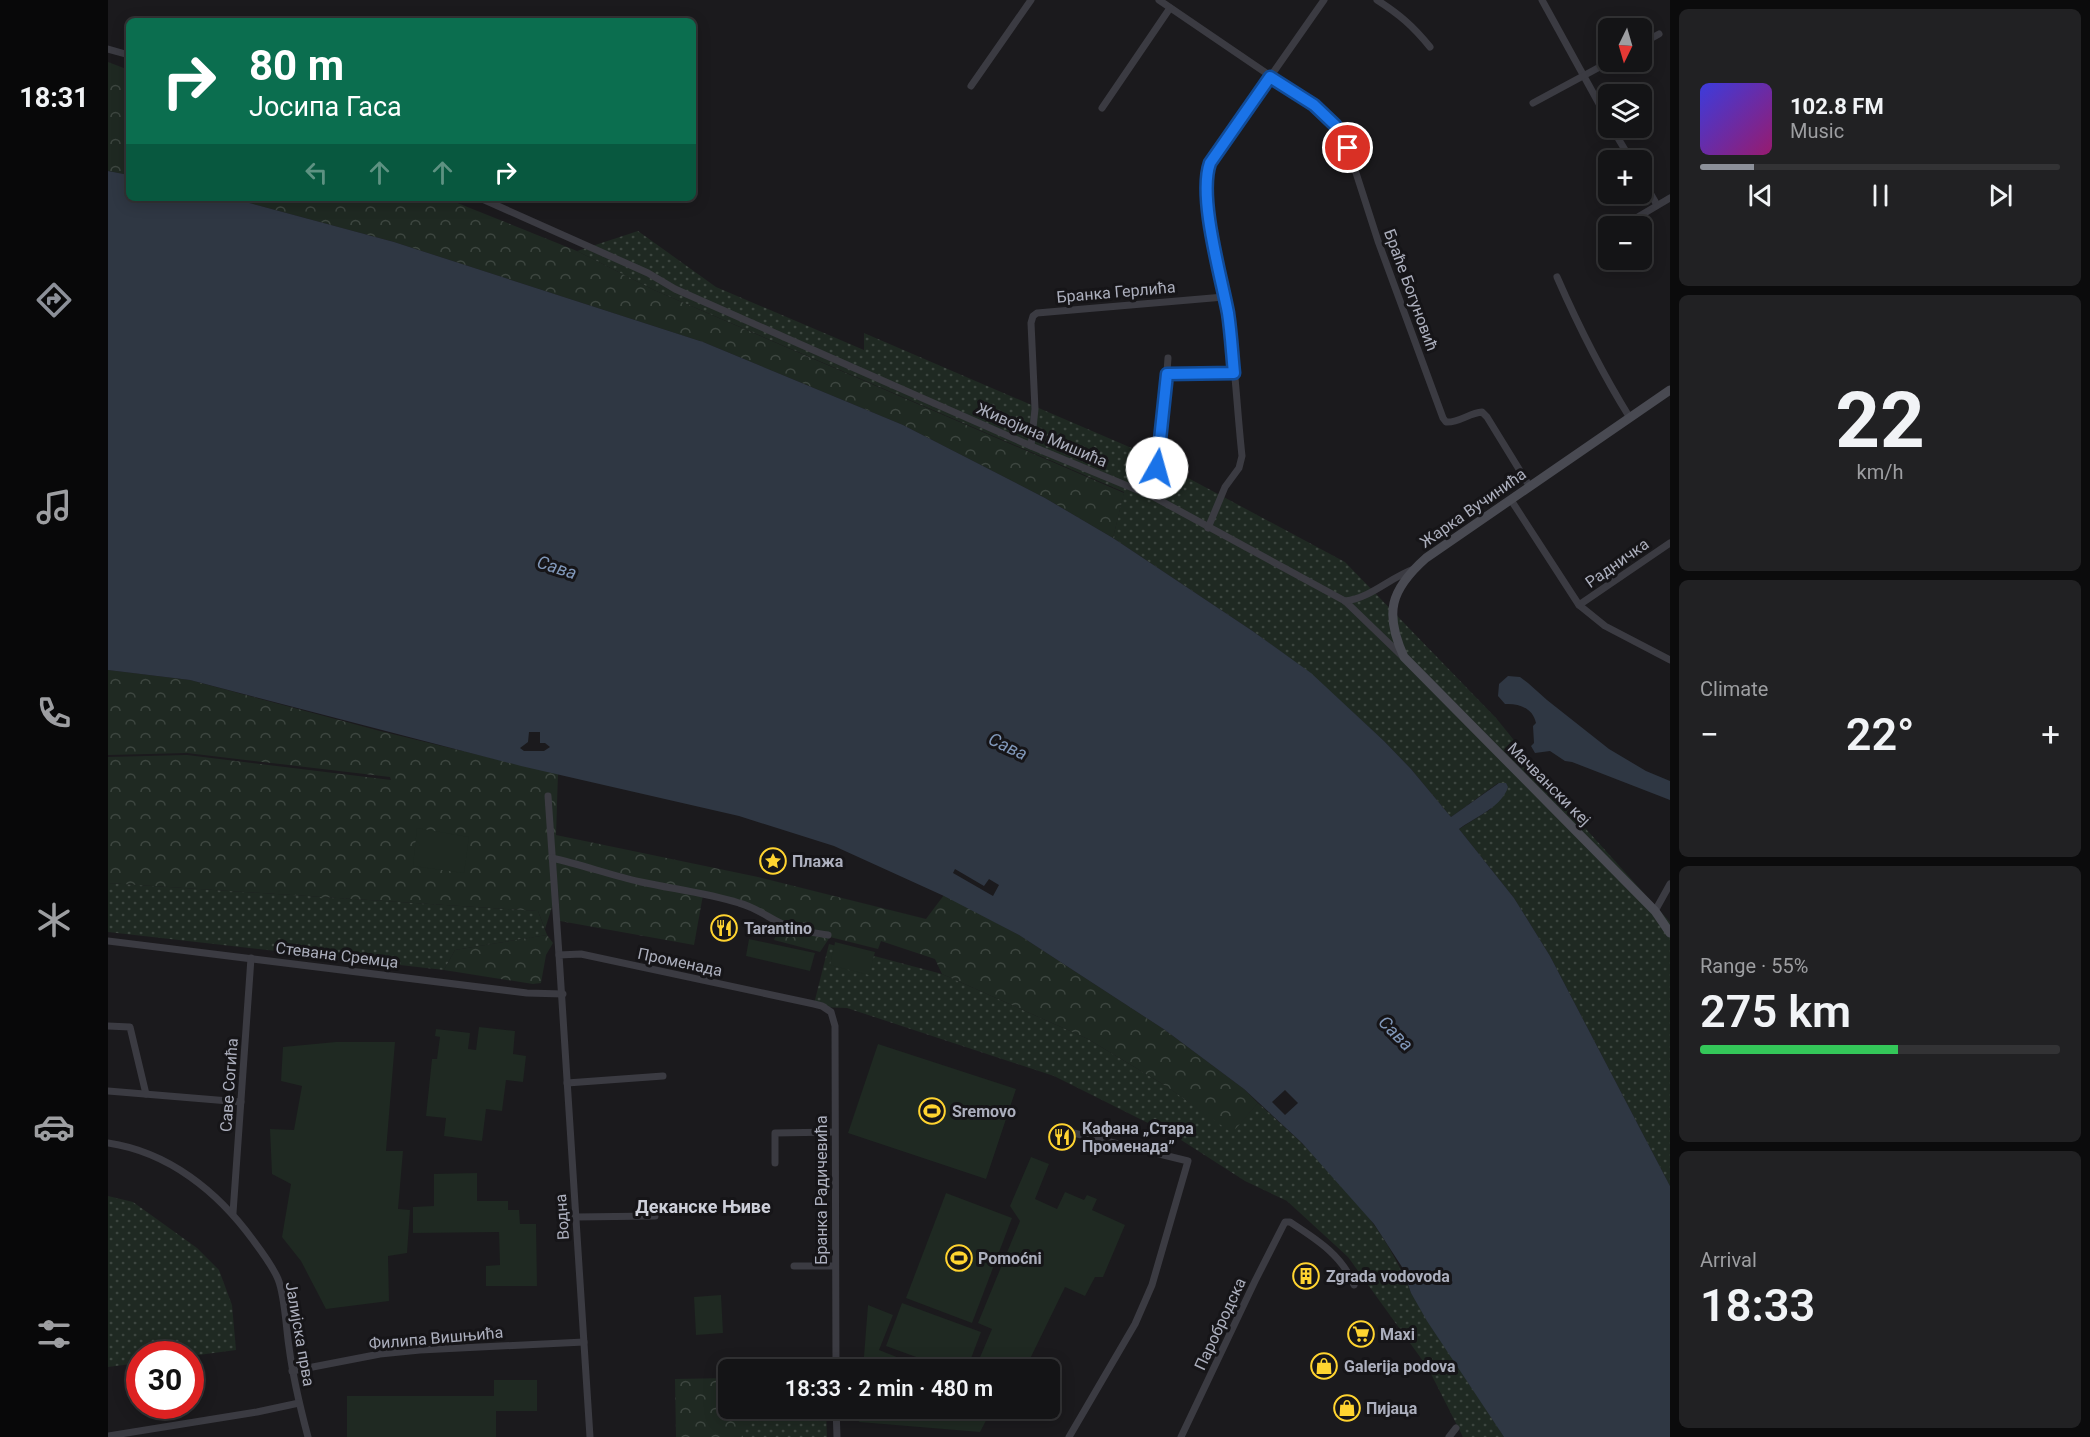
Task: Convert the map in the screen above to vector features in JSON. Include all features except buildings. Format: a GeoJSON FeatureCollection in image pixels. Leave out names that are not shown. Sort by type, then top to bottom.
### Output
{"type":"FeatureCollection","features":[{"type":"Feature","properties":{"kind":"street"},"geometry":{"type":"LineString","coordinates":[[971,86],[1031,0]]}},
{"type":"Feature","properties":{"kind":"street"},"geometry":{"type":"LineString","coordinates":[[1159,0],[1270,77]]}},
{"type":"Feature","properties":{"kind":"street"},"geometry":{"type":"LineString","coordinates":[[1208,528],[1225,488],[1239,468],[1242,456],[1228,315],[1207,199],[1206,173],[1210,163],[1324,0]]}},
{"type":"Feature","properties":{"kind":"street"},"geometry":{"type":"LineString","coordinates":[[1377,0],[1415,27],[1430,47]]}},
{"type":"Feature","properties":{"kind":"street"},"geometry":{"type":"LineString","coordinates":[[1542,0],[1598,103]]}},
{"type":"Feature","properties":{"kind":"street"},"geometry":{"type":"LineString","coordinates":[[1102,108],[1170,8]]}},
{"type":"Feature","properties":{"kind":"street"},"geometry":{"type":"LineString","coordinates":[[1652,38],[1659,34]]}},
{"type":"Feature","properties":{"kind":"street"},"geometry":{"type":"LineString","coordinates":[[108,49],[126,54]]}},
{"type":"Feature","properties":{"kind":"street"},"geometry":{"type":"LineString","coordinates":[[1533,103],[1598,68]]}},
{"type":"Feature","properties":{"kind":"street","name":"Браће Богуновић"},"geometry":{"type":"LineString","coordinates":[[1270,77],[1314,105],[1335,125],[1348,148],[1378,241],[1443,418],[1446,422],[1452,423],[1476,412],[1482,412],[1530,487]]}},
{"type":"Feature","properties":{"kind":"street"},"geometry":{"type":"LineString","coordinates":[[1652,196],[1657,205]]}},
{"type":"Feature","properties":{"kind":"street"},"geometry":{"type":"LineString","coordinates":[[1639,216],[1670,198]]}},
{"type":"Feature","properties":{"kind":"street","name":"Живојина Мишића"},"geometry":{"type":"LineString","coordinates":[[487,201],[648,273],[675,289],[1031,446],[1152,496],[1345,601],[1404,657]]}},
{"type":"Feature","properties":{"kind":"street"},"geometry":{"type":"LineString","coordinates":[[1557,277],[1578,323],[1630,418]]}},
{"type":"Feature","properties":{"kind":"street","name":"Бранка Герлића"},"geometry":{"type":"LineString","coordinates":[[1031,446],[1035,409],[1033,316],[1037,313],[1224,297]]}},
{"type":"Feature","properties":{"kind":"street"},"geometry":{"type":"LineString","coordinates":[[1152,496],[1164,413],[1168,358]]}},
{"type":"Feature","properties":{"kind":"street"},"geometry":{"type":"LineString","coordinates":[[1167,374],[1234,373]]}},
{"type":"Feature","properties":{"kind":"street","name":"Жарка Вучинића"},"geometry":{"type":"LineString","coordinates":[[1404,657],[1393,631],[1392,616],[1394,601],[1401,584],[1413,569],[1670,390]]}},
{"type":"Feature","properties":{"kind":"street"},"geometry":{"type":"LineString","coordinates":[[1511,500],[1579,605],[1605,626],[1670,660]]}},
{"type":"Feature","properties":{"kind":"street","name":"Радничка"},"geometry":{"type":"LineString","coordinates":[[1579,605],[1670,543]]}},
{"type":"Feature","properties":{"kind":"street"},"geometry":{"type":"LineString","coordinates":[[1345,601],[1365,596],[1399,574],[1413,569]]}},
{"type":"Feature","properties":{"kind":"street","name":"Мачвански кеј"},"geometry":{"type":"LineString","coordinates":[[1404,657],[1655,911],[1670,933]]}},
{"type":"Feature","properties":{"kind":"street"},"geometry":{"type":"LineString","coordinates":[[548,796],[563,994]]}},
{"type":"Feature","properties":{"kind":"street"},"geometry":{"type":"LineString","coordinates":[[552,858],[627,879],[708,894],[764,912],[792,928],[828,935]]}},
{"type":"Feature","properties":{"kind":"street"},"geometry":{"type":"LineString","coordinates":[[1655,911],[1670,884]]}},
{"type":"Feature","properties":{"kind":"street","name":"Стевана Сремца"},"geometry":{"type":"LineString","coordinates":[[108,940],[527,993],[563,994]]}},
{"type":"Feature","properties":{"kind":"street","name":"Променада"},"geometry":{"type":"LineString","coordinates":[[559,955],[580,954],[814,1004],[831,1012]]}},
{"type":"Feature","properties":{"kind":"street","name":"Саве Согића"},"geometry":{"type":"LineString","coordinates":[[233,1213],[251,958]]}},
{"type":"Feature","properties":{"kind":"street","name":"Водна"},"geometry":{"type":"LineString","coordinates":[[563,994],[590,1437]]}},
{"type":"Feature","properties":{"kind":"street","name":"Бранка Радичевића"},"geometry":{"type":"LineString","coordinates":[[831,1012],[835,1026],[836,1359]]}},
{"type":"Feature","properties":{"kind":"street"},"geometry":{"type":"LineString","coordinates":[[108,1026],[130,1027],[146,1094]]}},
{"type":"Feature","properties":{"kind":"street"},"geometry":{"type":"LineString","coordinates":[[567,1083],[663,1076]]}},
{"type":"Feature","properties":{"kind":"street"},"geometry":{"type":"LineString","coordinates":[[108,1091],[241,1102]]}},
{"type":"Feature","properties":{"kind":"street"},"geometry":{"type":"LineString","coordinates":[[1058,1129],[1188,1161],[1152,1285],[1135,1324],[1070,1437]]}},
{"type":"Feature","properties":{"kind":"street"},"geometry":{"type":"LineString","coordinates":[[775,1163],[774,1133],[834,1132]]}},
{"type":"Feature","properties":{"kind":"street","name":"Јалијска прва"},"geometry":{"type":"LineString","coordinates":[[108,1143],[131,1148],[178,1168],[212,1192],[233,1213],[259,1248],[278,1280],[292,1371],[308,1437]]}},
{"type":"Feature","properties":{"kind":"street"},"geometry":{"type":"LineString","coordinates":[[575,1217],[655,1216]]}},
{"type":"Feature","properties":{"kind":"street","name":"Паробродска"},"geometry":{"type":"LineString","coordinates":[[1181,1437],[1284,1223],[1290,1222],[1322,1243],[1347,1269],[1354,1285]]}},
{"type":"Feature","properties":{"kind":"street"},"geometry":{"type":"LineString","coordinates":[[794,1266],[834,1266]]}},
{"type":"Feature","properties":{"kind":"street","name":"Филипа Вишњића"},"geometry":{"type":"LineString","coordinates":[[292,1371],[380,1354],[410,1351],[584,1342]]}},
{"type":"Feature","properties":{"kind":"street"},"geometry":{"type":"LineString","coordinates":[[108,1436],[299,1403]]}},
{"type":"Feature","properties":{"kind":"street"},"geometry":{"type":"LineString","coordinates":[[836,1419],[837,1437]]}},
{"type":"Feature","properties":{"kind":"street"},"geometry":{"type":"LineString","coordinates":[[1449,1437],[1456,1428]]}},
{"type":"Feature","properties":{"kind":"green space"},"geometry":{"type":"Polygon","coordinates":[[[108,62],[126,69],[126,174],[108,171],[108,62]]]}},
{"type":"Feature","properties":{"kind":"green space"},"geometry":{"type":"Polygon","coordinates":[[[242,201],[452,201],[577,251],[654,290],[1124,493],[1113,538],[1045,498],[903,425],[703,342],[394,242],[242,201]]]}},
{"type":"Feature","properties":{"kind":"green space"},"geometry":{"type":"Polygon","coordinates":[[[638,231],[716,287],[864,350],[864,333],[1134,449],[1345,562],[1496,718],[1586,829],[1670,922],[1670,1186],[1550,956],[1514,898],[1459,829],[1491,809],[1498,783],[1451,817],[1384,741],[1311,674],[1254,632],[1113,538],[1124,492],[654,290],[577,251],[638,231]]]}},
{"type":"Feature","properties":{"kind":"green space"},"geometry":{"type":"Polygon","coordinates":[[[108,670],[190,680],[380,731],[558,774],[556,835],[758,877],[926,919],[944,895],[1019,935],[1165,1030],[1244,1089],[1258,1103],[1232,1133],[1166,1086],[1088,1039],[942,974],[935,959],[881,941],[878,949],[830,937],[820,952],[774,940],[778,929],[758,908],[703,895],[694,945],[560,921],[558,888],[545,929],[538,911],[108,883],[108,757],[187,755],[391,780],[390,777],[187,753],[108,755],[108,670]]]}},
{"type":"Feature","properties":{"kind":"green space"},"geometry":{"type":"Polygon","coordinates":[[[417,828],[469,837],[464,873],[413,866],[417,828]]]}},
{"type":"Feature","properties":{"kind":"green space"},"geometry":{"type":"Polygon","coordinates":[[[108,883],[538,911],[547,935],[455,950],[444,970],[108,932],[108,883]]]}},
{"type":"Feature","properties":{"kind":"green space"},"geometry":{"type":"Polygon","coordinates":[[[547,935],[553,943],[546,955],[541,983],[533,984],[444,970],[455,950],[547,935]]]}},
{"type":"Feature","properties":{"kind":"green space"},"geometry":{"type":"Polygon","coordinates":[[[749,939],[815,953],[810,971],[746,956],[749,939]]]}},
{"type":"Feature","properties":{"kind":"green space"},"geometry":{"type":"Polygon","coordinates":[[[835,942],[875,952],[869,975],[830,965],[835,942]]]}},
{"type":"Feature","properties":{"kind":"green space"},"geometry":{"type":"Polygon","coordinates":[[[829,944],[942,974],[1088,1039],[1166,1086],[1232,1132],[1258,1103],[1325,1167],[1366,1213],[1399,1265],[1411,1293],[1504,1437],[1463,1437],[1428,1368],[1348,1257],[1287,1201],[1245,1181],[1178,1138],[1054,1076],[847,1008],[819,1007],[814,1004],[829,944]]]}},
{"type":"Feature","properties":{"kind":"green space"},"geometry":{"type":"Polygon","coordinates":[[[479,1027],[515,1031],[513,1054],[526,1056],[523,1082],[506,1080],[502,1111],[486,1109],[482,1141],[444,1136],[446,1118],[426,1116],[432,1059],[437,1059],[440,1037],[435,1036],[436,1029],[470,1033],[468,1049],[476,1050],[479,1027]]]}},
{"type":"Feature","properties":{"kind":"green space"},"geometry":{"type":"Polygon","coordinates":[[[336,1042],[395,1042],[386,1151],[403,1151],[398,1209],[410,1210],[407,1253],[388,1256],[389,1301],[326,1309],[301,1261],[282,1237],[291,1184],[272,1174],[270,1129],[294,1130],[302,1086],[281,1081],[283,1047],[336,1042]]]}},
{"type":"Feature","properties":{"kind":"green space","name":"Sremovo"},"geometry":{"type":"Polygon","coordinates":[[[878,1044],[1016,1089],[986,1179],[848,1133],[878,1044]]]}},
{"type":"Feature","properties":{"kind":"green space"},"geometry":{"type":"Polygon","coordinates":[[[1031,1157],[1049,1164],[1035,1199],[1057,1209],[1065,1192],[1084,1200],[1087,1195],[1097,1199],[1092,1210],[1125,1225],[1103,1277],[1095,1277],[1085,1296],[1065,1287],[1030,1359],[979,1359],[992,1329],[978,1323],[1020,1221],[1010,1206],[1031,1157]]]}},
{"type":"Feature","properties":{"kind":"green space"},"geometry":{"type":"Polygon","coordinates":[[[477,1173],[477,1201],[508,1201],[508,1210],[519,1210],[520,1224],[536,1224],[537,1286],[486,1286],[486,1266],[500,1265],[499,1232],[413,1233],[413,1207],[434,1206],[434,1174],[477,1173]]]}},
{"type":"Feature","properties":{"kind":"green space","name":"Pomoćni"},"geometry":{"type":"Polygon","coordinates":[[[946,1193],[1012,1218],[972,1323],[906,1298],[946,1193]]]}},
{"type":"Feature","properties":{"kind":"green space"},"geometry":{"type":"Polygon","coordinates":[[[108,1196],[133,1202],[197,1248],[219,1270],[232,1305],[236,1350],[204,1354],[204,1341],[126,1341],[126,1365],[108,1367],[108,1196]]]}},
{"type":"Feature","properties":{"kind":"green space"},"geometry":{"type":"Polygon","coordinates":[[[721,1295],[723,1333],[696,1335],[694,1297],[721,1295]]]}},
{"type":"Feature","properties":{"kind":"green space"},"geometry":{"type":"Polygon","coordinates":[[[902,1303],[981,1332],[971,1359],[922,1359],[886,1346],[902,1303]]]}},
{"type":"Feature","properties":{"kind":"green space"},"geometry":{"type":"Polygon","coordinates":[[[868,1305],[893,1315],[879,1350],[902,1359],[864,1359],[868,1305]]]}},
{"type":"Feature","properties":{"kind":"green space"},"geometry":{"type":"Polygon","coordinates":[[[718,1378],[718,1419],[743,1419],[743,1437],[676,1437],[675,1379],[718,1378]]]}},
{"type":"Feature","properties":{"kind":"green space"},"geometry":{"type":"Polygon","coordinates":[[[494,1380],[537,1380],[537,1411],[496,1411],[496,1437],[347,1437],[347,1396],[494,1396],[494,1380]]]}},
{"type":"Feature","properties":{"kind":"green space"},"geometry":{"type":"Polygon","coordinates":[[[743,1419],[826,1419],[827,1437],[743,1437],[743,1419]]]}},
{"type":"Feature","properties":{"kind":"green space"},"geometry":{"type":"Polygon","coordinates":[[[859,1419],[987,1419],[980,1432],[859,1422],[859,1419]]]}},
{"type":"Feature","properties":{"kind":"water","name":"Сава"},"geometry":{"type":"Polygon","coordinates":[[[108,171],[126,174],[126,201],[242,201],[394,242],[703,342],[903,425],[1045,498],[1113,538],[1254,632],[1311,673],[1384,741],[1451,817],[1499,783],[1506,783],[1508,787],[1505,794],[1494,806],[1459,829],[1514,898],[1550,956],[1670,1186],[1670,1437],[1504,1437],[1427,1321],[1411,1293],[1402,1267],[1374,1224],[1302,1143],[1244,1089],[1165,1030],[1019,935],[944,896],[834,846],[739,816],[521,766],[190,680],[108,670],[108,171]]]}},
{"type":"Feature","properties":{"kind":"water"},"geometry":{"type":"Polygon","coordinates":[[[1508,676],[1520,677],[1609,749],[1646,771],[1670,781],[1670,800],[1565,761],[1550,751],[1535,753],[1531,746],[1534,743],[1533,726],[1536,723],[1532,714],[1515,704],[1505,704],[1498,696],[1499,684],[1508,676]]]}},
{"type":"Feature","properties":{"kind":"pier"},"geometry":{"type":"Polygon","coordinates":[[[529,732],[540,732],[540,743],[545,743],[550,747],[544,751],[524,751],[520,748],[528,742],[529,732]]]}},
{"type":"Feature","properties":{"kind":"pier"},"geometry":{"type":"Polygon","coordinates":[[[955,869],[984,886],[989,879],[999,885],[993,896],[953,873],[955,869]]]}},
{"type":"Feature","properties":{"kind":"pier"},"geometry":{"type":"Polygon","coordinates":[[[1285,1090],[1298,1103],[1285,1115],[1272,1102],[1285,1090]]]}},
{"type":"Feature","properties":{"kind":"place","name":"Плажа"},"geometry":{"type":"Point","coordinates":[773,861]}},
{"type":"Feature","properties":{"kind":"place","name":"Tarantino"},"geometry":{"type":"Point","coordinates":[724,928]}},
{"type":"Feature","properties":{"kind":"place","name":"Sremovo"},"geometry":{"type":"Point","coordinates":[932,1111]}},
{"type":"Feature","properties":{"kind":"place","name":"Кафана „Стара Променада”"},"geometry":{"type":"Point","coordinates":[1062,1137]}},
{"type":"Feature","properties":{"kind":"place","name":"Pomoćni"},"geometry":{"type":"Point","coordinates":[959,1258]}},
{"type":"Feature","properties":{"kind":"place","name":"Zgrada vodovoda"},"geometry":{"type":"Point","coordinates":[1306,1276]}},
{"type":"Feature","properties":{"kind":"place","name":"Maxi"},"geometry":{"type":"Point","coordinates":[1361,1334]}},
{"type":"Feature","properties":{"kind":"place","name":"Galerija podova"},"geometry":{"type":"Point","coordinates":[1324,1366]}},
{"type":"Feature","properties":{"kind":"place","name":"Пијаца"},"geometry":{"type":"Point","coordinates":[1347,1408]}},
{"type":"Feature","properties":{"kind":"district","name":"Деканске Њиве"},"geometry":{"type":"Point","coordinates":[703,1206]}},
{"type":"Feature","properties":{"kind":"route"},"geometry":{"type":"LineString","coordinates":[[1157,468],[1167,374],[1234,373],[1228,315],[1218,270],[1207,199],[1206,173],[1210,163],[1270,77],[1314,105],[1335,125],[1348,148]]}}]}
